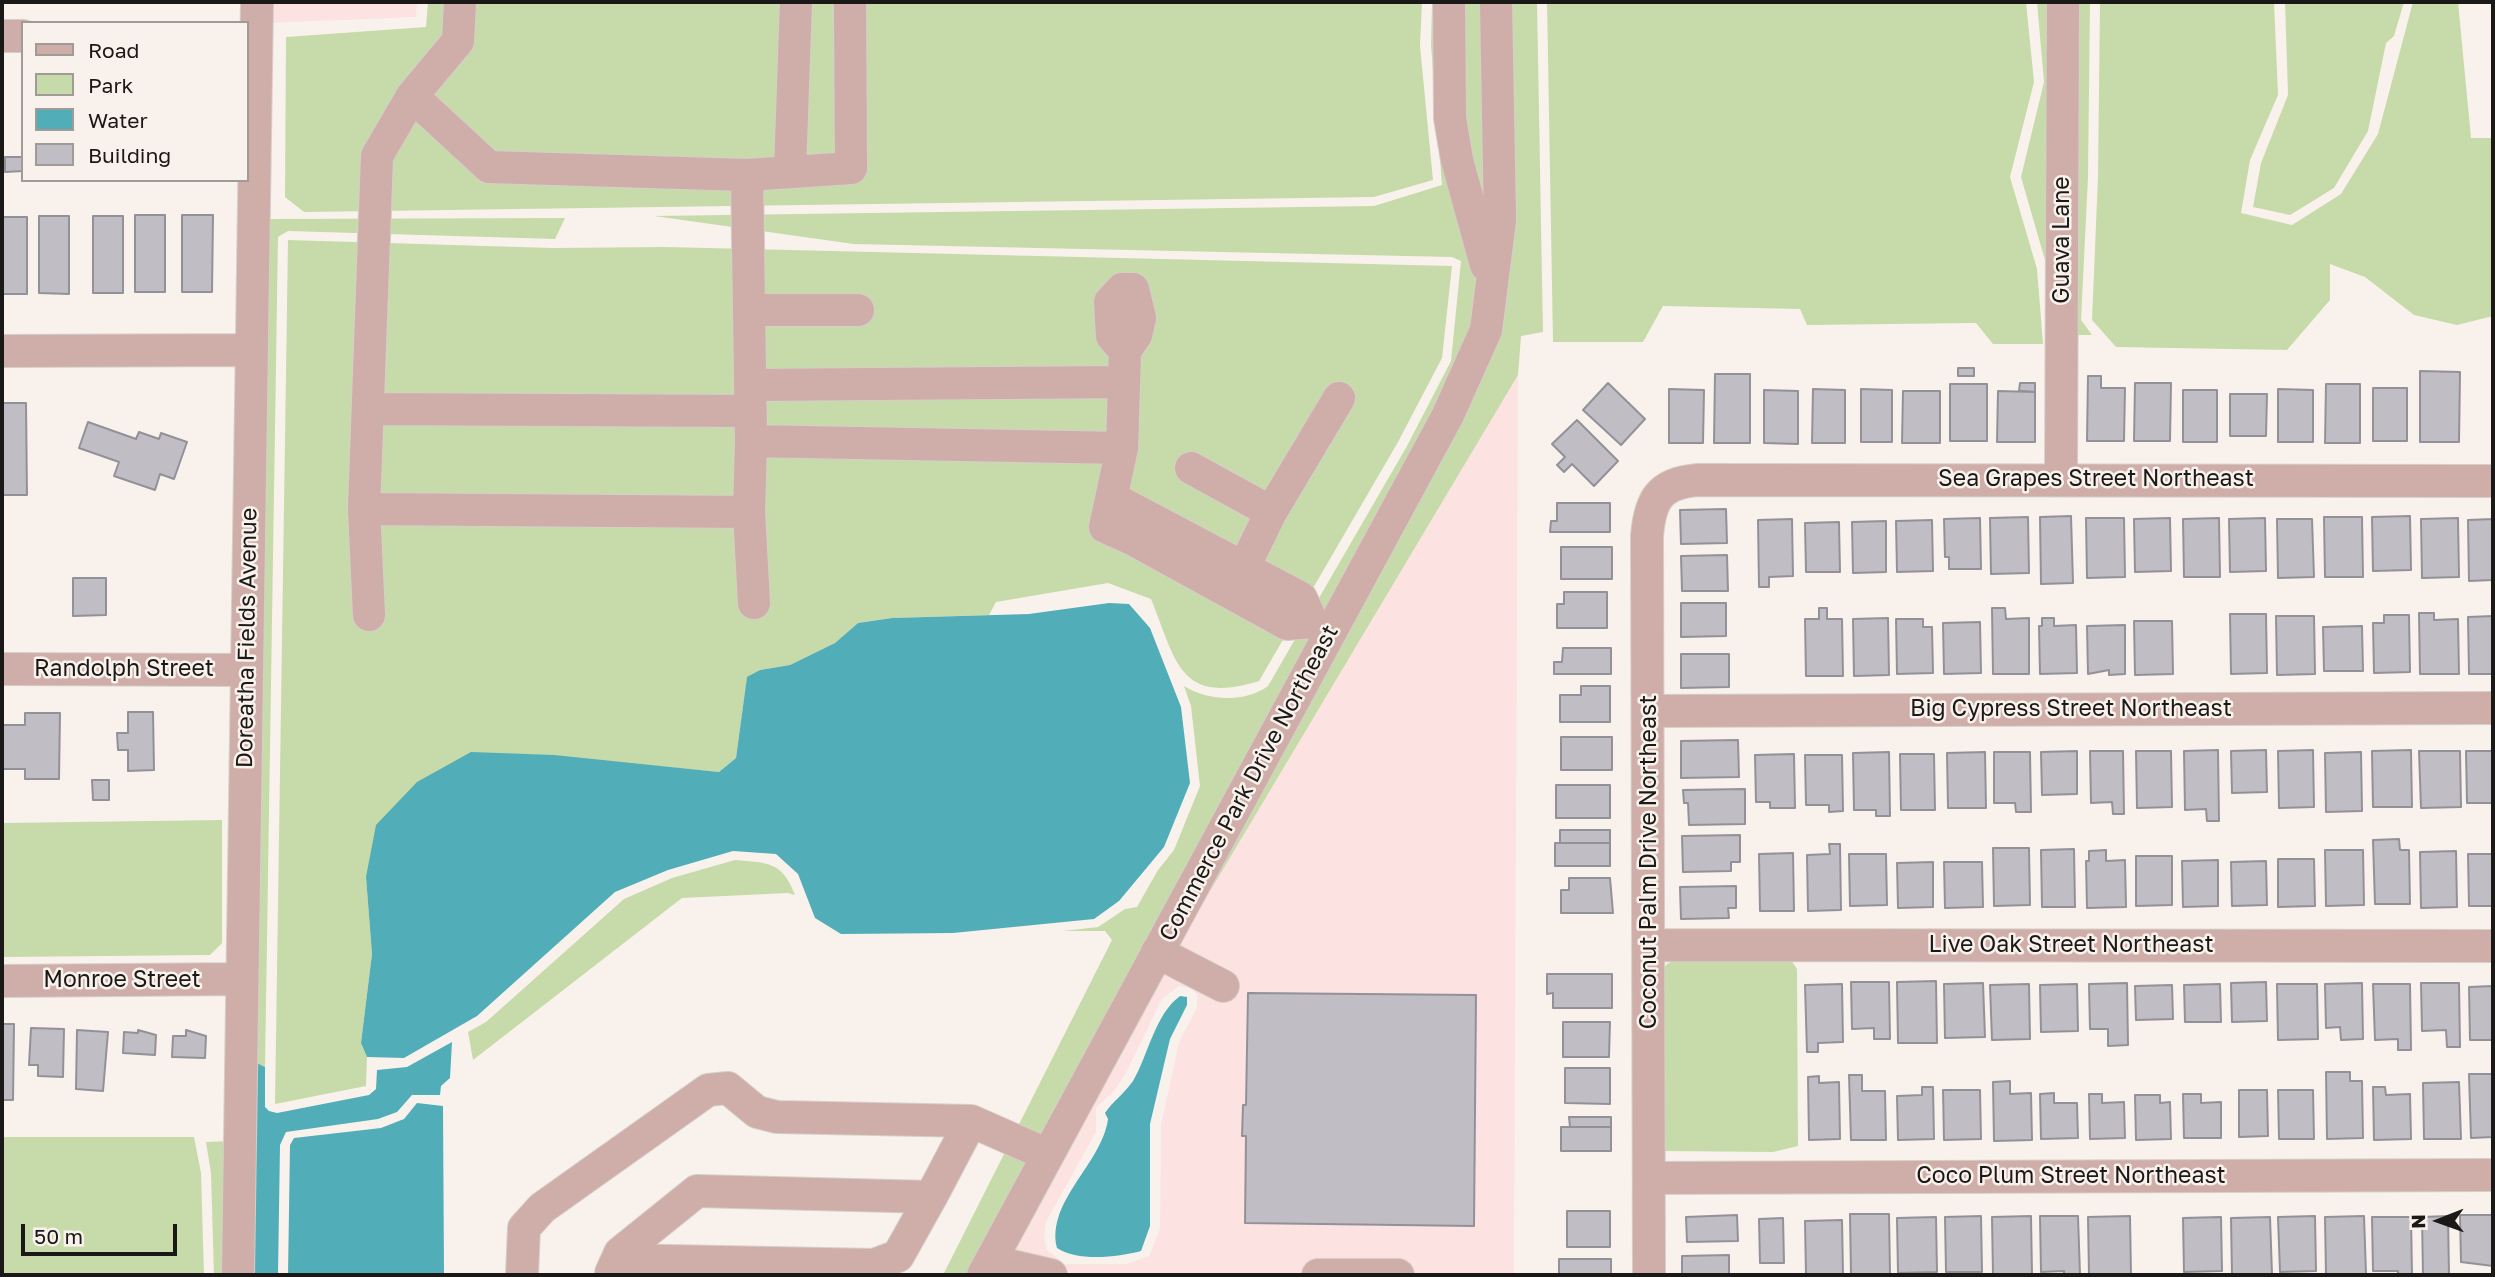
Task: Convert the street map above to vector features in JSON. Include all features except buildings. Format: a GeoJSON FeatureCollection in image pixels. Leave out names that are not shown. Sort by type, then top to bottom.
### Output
{"type":"FeatureCollection","features":[{"type":"Feature","properties":{"kind":"street","name":"Doreatha Fields Avenue"},"geometry":{"type":"LineString","coordinates":[[238,1275],[251,350],[252,35],[257,2]]}},
{"type":"Feature","properties":{"kind":"street"},"geometry":{"type":"LineString","coordinates":[[369,615],[364,509],[377,156],[412,96],[458,41],[460,2]]}},
{"type":"Feature","properties":{"kind":"street"},"geometry":{"type":"LineString","coordinates":[[790,171],[796,2]]}},
{"type":"Feature","properties":{"kind":"street"},"geometry":{"type":"LineString","coordinates":[[412,96],[489,167],[747,174],[851,168],[850,2]]}},
{"type":"Feature","properties":{"kind":"street","name":"Commerce Park Drive Northeast"},"geometry":{"type":"LineString","coordinates":[[1449,2],[1450,118],[1457,160],[1476,221],[1490,283]]}},
{"type":"Feature","properties":{"kind":"street","name":"Commerce Park Drive Northeast"},"geometry":{"type":"LineString","coordinates":[[987,1268],[1157,952],[1322,626],[1448,415],[1486,330],[1500,220],[1496,2]]}},
{"type":"Feature","properties":{"kind":"street","name":"Guava Lane"},"geometry":{"type":"LineString","coordinates":[[2061,479],[2063,2]]}},
{"type":"Feature","properties":{"kind":"street"},"geometry":{"type":"LineString","coordinates":[[2,36],[21,36]]}},
{"type":"Feature","properties":{"kind":"street"},"geometry":{"type":"LineString","coordinates":[[1448,60],[1496,56]]}},
{"type":"Feature","properties":{"kind":"street"},"geometry":{"type":"LineString","coordinates":[[747,174],[749,512],[754,603]]}},
{"type":"Feature","properties":{"kind":"street"},"geometry":{"type":"LineString","coordinates":[[749,310],[858,310]]}},
{"type":"Feature","properties":{"kind":"street"},"geometry":{"type":"LineString","coordinates":[[2,351],[251,350]]}},
{"type":"Feature","properties":{"kind":"street"},"geometry":{"type":"LineString","coordinates":[[1125,351],[1122,449],[1108,512],[1238,581],[1301,598],[1322,626]]}},
{"type":"Feature","properties":{"kind":"street"},"geometry":{"type":"LineString","coordinates":[[368,410],[750,412],[1123,382]]}},
{"type":"Feature","properties":{"kind":"street"},"geometry":{"type":"LineString","coordinates":[[1238,581],[1271,512],[1339,398]]}},
{"type":"Feature","properties":{"kind":"street"},"geometry":{"type":"LineString","coordinates":[[750,412],[1122,449]]}},
{"type":"Feature","properties":{"kind":"street"},"geometry":{"type":"LineString","coordinates":[[1191,468],[1271,512]]}},
{"type":"Feature","properties":{"kind":"street","name":"Sea Grapes Street Northeast"},"geometry":{"type":"LineString","coordinates":[[1698,480],[2493,481]]}},
{"type":"Feature","properties":{"kind":"street","name":"Coconut Palm Drive Northeast"},"geometry":{"type":"LineString","coordinates":[[1649,1275],[1649,514],[1653,503],[1670,486],[1698,480]]}},
{"type":"Feature","properties":{"kind":"street"},"geometry":{"type":"LineString","coordinates":[[364,509],[749,512]]}},
{"type":"Feature","properties":{"kind":"street","name":"Randolph Street"},"geometry":{"type":"LineString","coordinates":[[2,669],[247,670]]}},
{"type":"Feature","properties":{"kind":"street","name":"Big Cypress Street Northeast"},"geometry":{"type":"LineString","coordinates":[[1648,711],[2493,708]]}},
{"type":"Feature","properties":{"kind":"street","name":"Live Oak Street Northeast"},"geometry":{"type":"LineString","coordinates":[[1649,945],[2493,946]]}},
{"type":"Feature","properties":{"kind":"street"},"geometry":{"type":"LineString","coordinates":[[1157,952],[1223,986]]}},
{"type":"Feature","properties":{"kind":"street","name":"Monroe Street"},"geometry":{"type":"LineString","coordinates":[[2,981],[242,979]]}},
{"type":"Feature","properties":{"kind":"street"},"geometry":{"type":"LineString","coordinates":[[522,1275],[524,1228],[542,1208],[708,1090],[728,1088],[757,1112],[777,1117],[971,1121],[1048,1155]]}},
{"type":"Feature","properties":{"kind":"street"},"geometry":{"type":"LineString","coordinates":[[931,1197],[697,1191],[620,1253],[614,1268],[874,1265],[898,1256],[931,1197],[971,1121]]}},
{"type":"Feature","properties":{"kind":"street","name":"Coco Plum Street Northeast"},"geometry":{"type":"LineString","coordinates":[[1649,1178],[2493,1175]]}},
{"type":"Feature","properties":{"kind":"street"},"geometry":{"type":"LineString","coordinates":[[987,1268],[1051,1275]]}},
{"type":"Feature","properties":{"kind":"street"},"geometry":{"type":"LineString","coordinates":[[1318,1275],[1398,1275]]}},
{"type":"Feature","properties":{"kind":"shaded area"},"geometry":{"type":"Polygon","coordinates":[[[269,2],[417,2],[416,17],[269,23],[269,2]]]}},
{"type":"Feature","properties":{"kind":"shaded area"},"geometry":{"type":"Polygon","coordinates":[[[1518,375],[1514,1275],[981,1275],[1518,375]],[[1179,986],[1162,999],[1125,1075],[1114,1091],[1096,1108],[1096,1132],[1046,1222],[1044,1237],[1047,1250],[1065,1264],[1126,1264],[1149,1256],[1160,1229],[1161,1125],[1179,1042],[1197,1008],[1197,994],[1192,989],[1179,986]]]}},
{"type":"Feature","properties":{"kind":"green space"},"geometry":{"type":"Polygon","coordinates":[[[428,2],[1422,2],[1420,46],[1433,180],[1374,197],[304,212],[285,197],[286,37],[426,27],[428,2]]]}},
{"type":"Feature","properties":{"kind":"green space"},"geometry":{"type":"Polygon","coordinates":[[[1432,2],[1537,2],[1543,332],[1521,336],[1518,375],[981,1275],[943,1275],[1112,940],[1105,931],[1063,931],[1098,927],[1125,909],[1137,907],[1158,870],[1174,850],[1200,786],[1191,706],[1184,686],[1204,695],[1226,698],[1249,695],[1268,686],[1407,446],[1451,361],[1461,261],[1452,257],[854,244],[654,216],[1374,206],[1442,185],[1431,45],[1432,2]]]}},
{"type":"Feature","properties":{"kind":"green space"},"geometry":{"type":"Polygon","coordinates":[[[1547,2],[2026,2],[2034,82],[2010,177],[2037,269],[2043,344],[1993,344],[1976,323],[1807,325],[1800,309],[1663,306],[1643,342],[1553,342],[1547,2]]]}},
{"type":"Feature","properties":{"kind":"green space"},"geometry":{"type":"Polygon","coordinates":[[[2037,2],[2090,2],[2088,177],[2081,320],[2092,335],[2053,335],[2047,267],[2021,177],[2044,82],[2037,2]]]}},
{"type":"Feature","properties":{"kind":"green space"},"geometry":{"type":"Polygon","coordinates":[[[2100,2],[2274,2],[2278,95],[2250,160],[2241,213],[2292,225],[2341,194],[2378,134],[2413,2],[2458,2],[2471,138],[2493,138],[2493,316],[2457,325],[2414,315],[2365,277],[2330,264],[2330,300],[2287,350],[2116,347],[2092,320],[2098,177],[2100,2]]]}},
{"type":"Feature","properties":{"kind":"green space"},"geometry":{"type":"Polygon","coordinates":[[[2285,2],[2404,2],[2394,36],[2386,43],[2368,131],[2334,188],[2290,215],[2253,207],[2261,163],[2288,95],[2285,2]]]}},
{"type":"Feature","properties":{"kind":"green space"},"geometry":{"type":"Polygon","coordinates":[[[565,218],[555,239],[288,231],[278,237],[265,1067],[255,1062],[267,219],[565,218]]]}},
{"type":"Feature","properties":{"kind":"green space"},"geometry":{"type":"Polygon","coordinates":[[[288,240],[552,248],[666,247],[1452,266],[1442,358],[1398,442],[1259,681],[1232,687],[1212,687],[1196,682],[1184,672],[1175,658],[1151,599],[1108,583],[996,602],[989,615],[892,618],[858,623],[835,643],[790,665],[760,670],[747,678],[736,758],[719,772],[637,764],[366,877],[372,954],[361,1043],[367,1057],[366,1086],[275,1104],[288,240]]]}},
{"type":"Feature","properties":{"kind":"green space"},"geometry":{"type":"Polygon","coordinates":[[[222,820],[222,943],[210,955],[2,957],[2,823],[222,820]]]}},
{"type":"Feature","properties":{"kind":"green space"},"geometry":{"type":"Polygon","coordinates":[[[735,860],[765,863],[779,870],[795,895],[788,893],[682,898],[473,1060],[468,1032],[486,1022],[624,899],[672,878],[735,860]]]}},
{"type":"Feature","properties":{"kind":"green space"},"geometry":{"type":"Polygon","coordinates":[[[1684,956],[1791,960],[1797,969],[1798,1146],[1773,1152],[1660,1151],[1657,977],[1667,964],[1684,956]]]}},
{"type":"Feature","properties":{"kind":"green space"},"geometry":{"type":"Polygon","coordinates":[[[2,1137],[194,1137],[201,1173],[204,1275],[2,1275],[2,1137]]]}},
{"type":"Feature","properties":{"kind":"green space"},"geometry":{"type":"Polygon","coordinates":[[[254,1140],[251,1275],[214,1275],[211,1173],[206,1142],[254,1140]]]}},
{"type":"Feature","properties":{"kind":"water"},"geometry":{"type":"Polygon","coordinates":[[[1109,603],[1129,604],[1150,628],[1181,707],[1190,783],[1164,847],[1119,901],[1094,919],[953,933],[841,934],[815,918],[798,874],[776,854],[733,851],[668,870],[615,892],[477,1016],[404,1058],[367,1057],[361,1043],[372,954],[366,877],[376,825],[417,782],[471,752],[554,755],[719,772],[736,758],[747,677],[760,670],[790,665],[835,643],[858,623],[892,618],[1029,614],[1109,603]]]}},
{"type":"Feature","properties":{"kind":"water"},"geometry":{"type":"Polygon","coordinates":[[[1180,996],[1187,997],[1187,1005],[1170,1039],[1150,1124],[1150,1226],[1141,1251],[1087,1257],[1057,1248],[1059,1214],[1104,1136],[1108,1119],[1105,1113],[1133,1081],[1164,1013],[1180,996]]]}},
{"type":"Feature","properties":{"kind":"water"},"geometry":{"type":"Polygon","coordinates":[[[452,1042],[450,1078],[441,1086],[440,1095],[412,1095],[397,1112],[378,1119],[286,1132],[280,1145],[278,1275],[251,1275],[255,1062],[265,1067],[265,1107],[277,1113],[369,1095],[376,1089],[377,1070],[407,1067],[452,1042]]]}},
{"type":"Feature","properties":{"kind":"water"},"geometry":{"type":"Polygon","coordinates":[[[417,1103],[443,1106],[444,1275],[288,1275],[290,1145],[294,1138],[381,1128],[404,1119],[417,1103]]]}}]}
